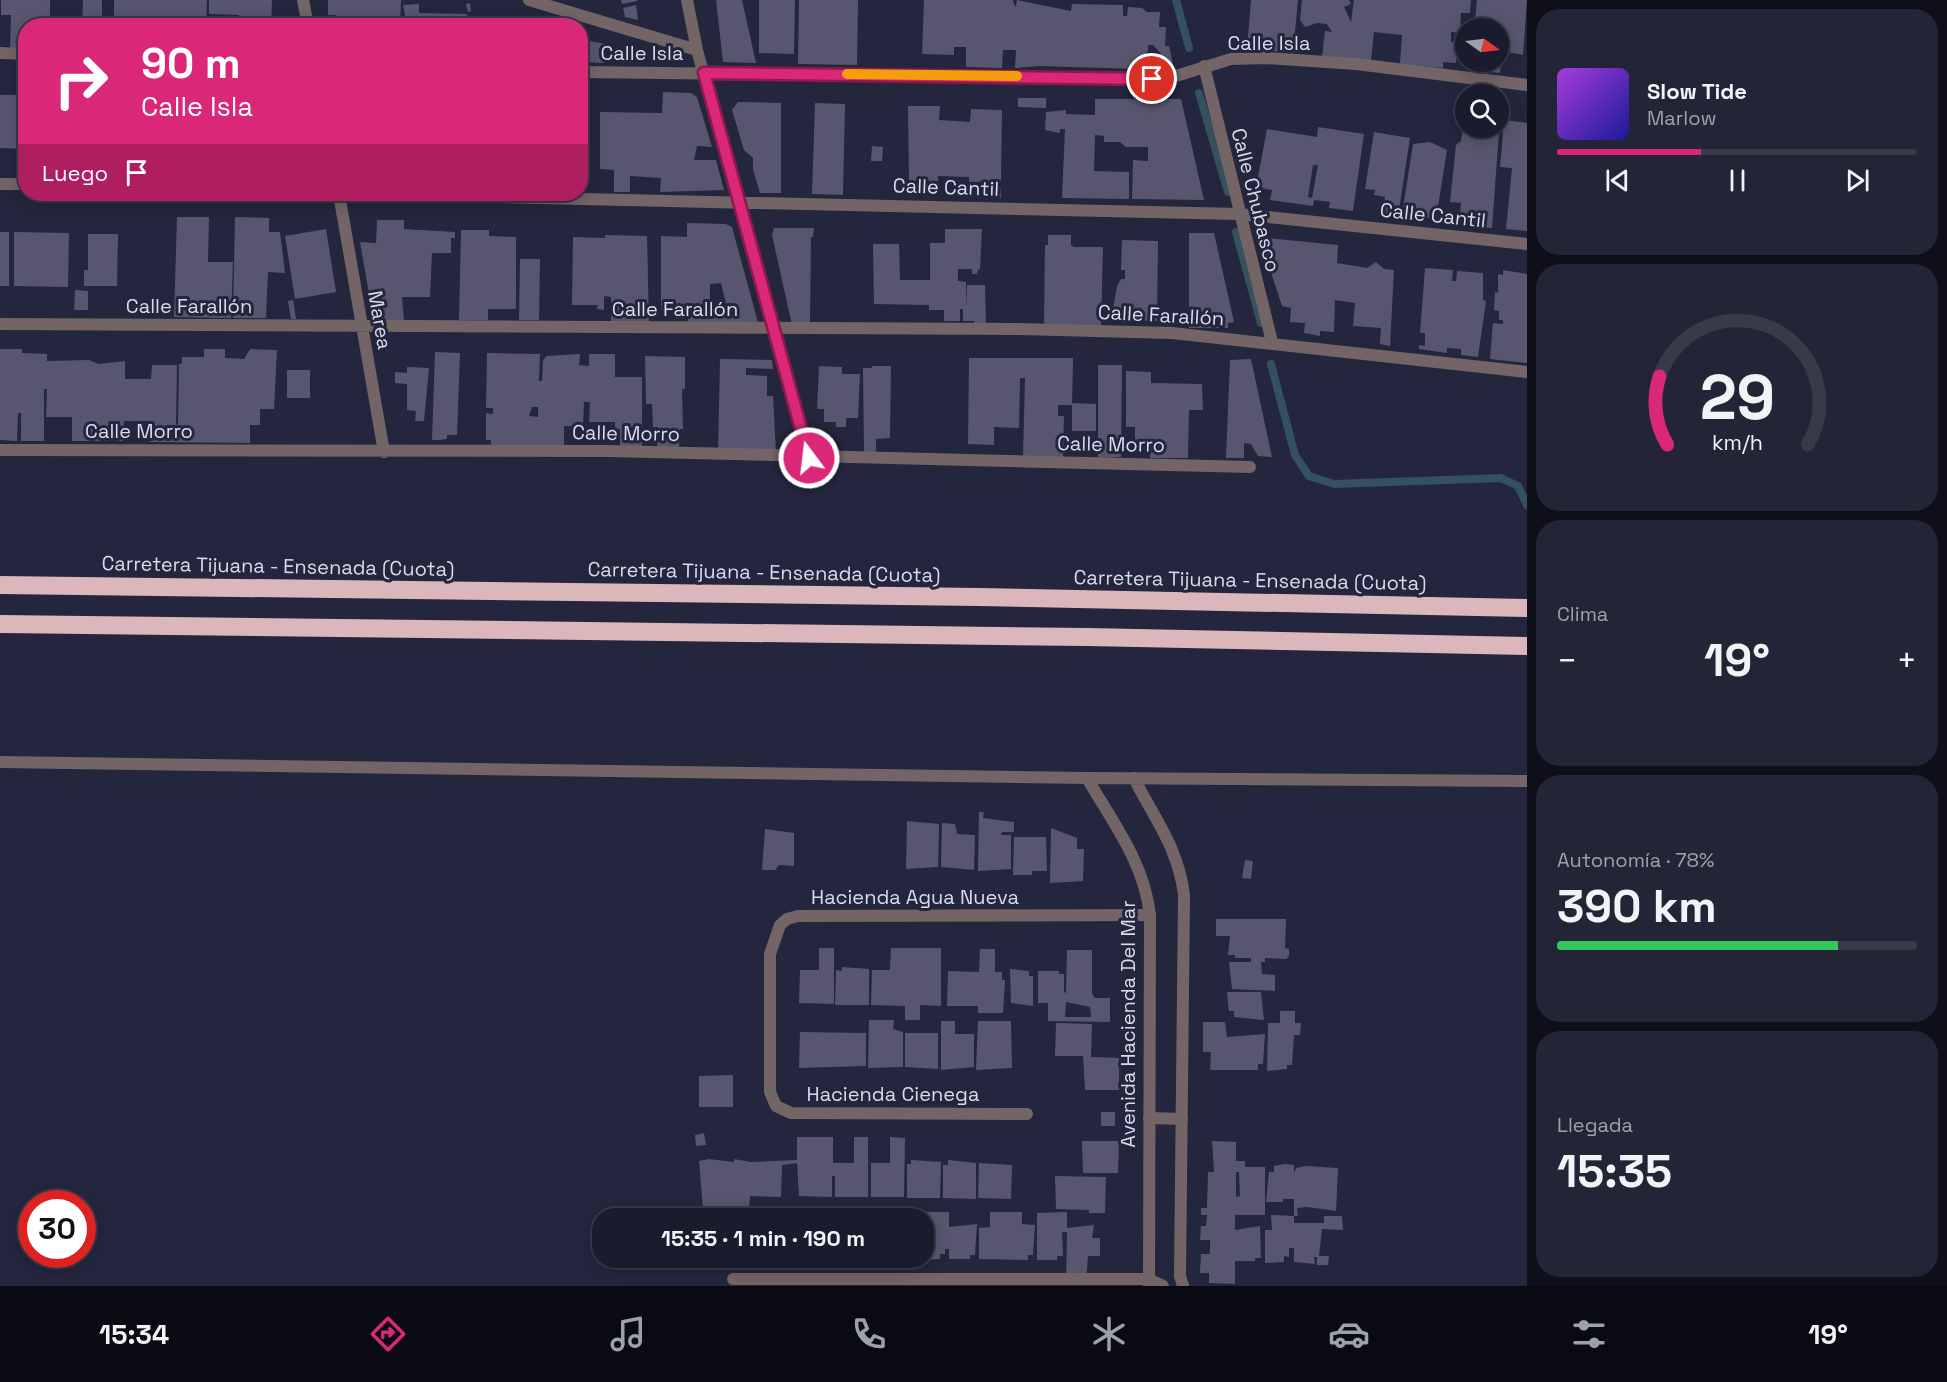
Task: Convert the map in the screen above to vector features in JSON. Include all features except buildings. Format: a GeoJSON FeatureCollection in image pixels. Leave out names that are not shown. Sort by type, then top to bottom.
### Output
{"type":"FeatureCollection","features":[{"type":"Feature","properties":{"kind":"highway","name":"Carretera Tijuana - Ensenada (Cuota)"},"geometry":{"type":"LineString","coordinates":[[0,585],[990,597],[1527,608]]}},
{"type":"Feature","properties":{"kind":"highway"},"geometry":{"type":"LineString","coordinates":[[0,625],[1098,637],[1527,645]]}},
{"type":"Feature","properties":{"kind":"street"},"geometry":{"type":"LineString","coordinates":[[303,0],[306,18]]}},
{"type":"Feature","properties":{"kind":"street"},"geometry":{"type":"LineString","coordinates":[[529,0],[697,50]]}},
{"type":"Feature","properties":{"kind":"street"},"geometry":{"type":"LineString","coordinates":[[687,0],[697,50],[809,458]]}},
{"type":"Feature","properties":{"kind":"street"},"geometry":{"type":"LineString","coordinates":[[0,53],[18,54]]}},
{"type":"Feature","properties":{"kind":"street","name":"Calle Isla"},"geometry":{"type":"LineString","coordinates":[[588,72],[1152,79],[1176,76],[1231,59],[1265,58],[1356,64],[1527,85]]}},
{"type":"Feature","properties":{"kind":"street","name":"Calle Chubasco"},"geometry":{"type":"LineString","coordinates":[[1204,66],[1272,342]]}},
{"type":"Feature","properties":{"kind":"street"},"geometry":{"type":"LineString","coordinates":[[0,184],[18,184]]}},
{"type":"Feature","properties":{"kind":"street","name":"Calle Cantil"},"geometry":{"type":"LineString","coordinates":[[588,200],[738,201],[1239,214],[1527,244]]}},
{"type":"Feature","properties":{"kind":"street","name":"Marea"},"geometry":{"type":"LineString","coordinates":[[340,201],[384,452]]}},
{"type":"Feature","properties":{"kind":"street","name":"Calle Farallón"},"geometry":{"type":"LineString","coordinates":[[0,324],[1172,333],[1272,342],[1527,372]]}},
{"type":"Feature","properties":{"kind":"street","name":"Calle Morro"},"geometry":{"type":"LineString","coordinates":[[0,450],[609,451],[809,458],[1250,467]]}},
{"type":"Feature","properties":{"kind":"street"},"geometry":{"type":"LineString","coordinates":[[0,762],[1087,778],[1527,781]]}},
{"type":"Feature","properties":{"kind":"street","name":"Avenida Hacienda Del Mar"},"geometry":{"type":"LineString","coordinates":[[1087,778],[1138,866],[1147,890],[1150,915],[1148,1282]]}},
{"type":"Feature","properties":{"kind":"street"},"geometry":{"type":"LineString","coordinates":[[1134,778],[1156,822],[1173,849],[1181,876],[1184,917],[1180,1275],[1183,1286]]}},
{"type":"Feature","properties":{"kind":"street","name":"Hacienda Agua Nueva"},"geometry":{"type":"LineString","coordinates":[[770,1092],[770,954],[774,937],[787,919],[809,916],[1150,915]]}},
{"type":"Feature","properties":{"kind":"street","name":"Hacienda Cienega"},"geometry":{"type":"LineString","coordinates":[[770,1092],[776,1106],[791,1113],[1027,1114]]}},
{"type":"Feature","properties":{"kind":"street"},"geometry":{"type":"LineString","coordinates":[[1149,1118],[1182,1119]]}},
{"type":"Feature","properties":{"kind":"street"},"geometry":{"type":"LineString","coordinates":[[733,1280],[1148,1282],[1163,1286]]}},
{"type":"Feature","properties":{"kind":"waterway"},"geometry":{"type":"LineString","coordinates":[[1176,0],[1189,48]]}},
{"type":"Feature","properties":{"kind":"waterway"},"geometry":{"type":"LineString","coordinates":[[1199,93],[1228,192]]}},
{"type":"Feature","properties":{"kind":"waterway"},"geometry":{"type":"LineString","coordinates":[[1236,232],[1261,323]]}},
{"type":"Feature","properties":{"kind":"waterway"},"geometry":{"type":"LineString","coordinates":[[1271,364],[1295,455],[1309,476],[1334,484],[1501,478],[1518,486],[1527,505]]}},
{"type":"Feature","properties":{"kind":"slow traffic"},"geometry":{"type":"LineString","coordinates":[[847,74],[1017,76]]}},
{"type":"Feature","properties":{"kind":"route"},"geometry":{"type":"LineString","coordinates":[[809,458],[704,73],[941,74],[1152,79]]}}]}
